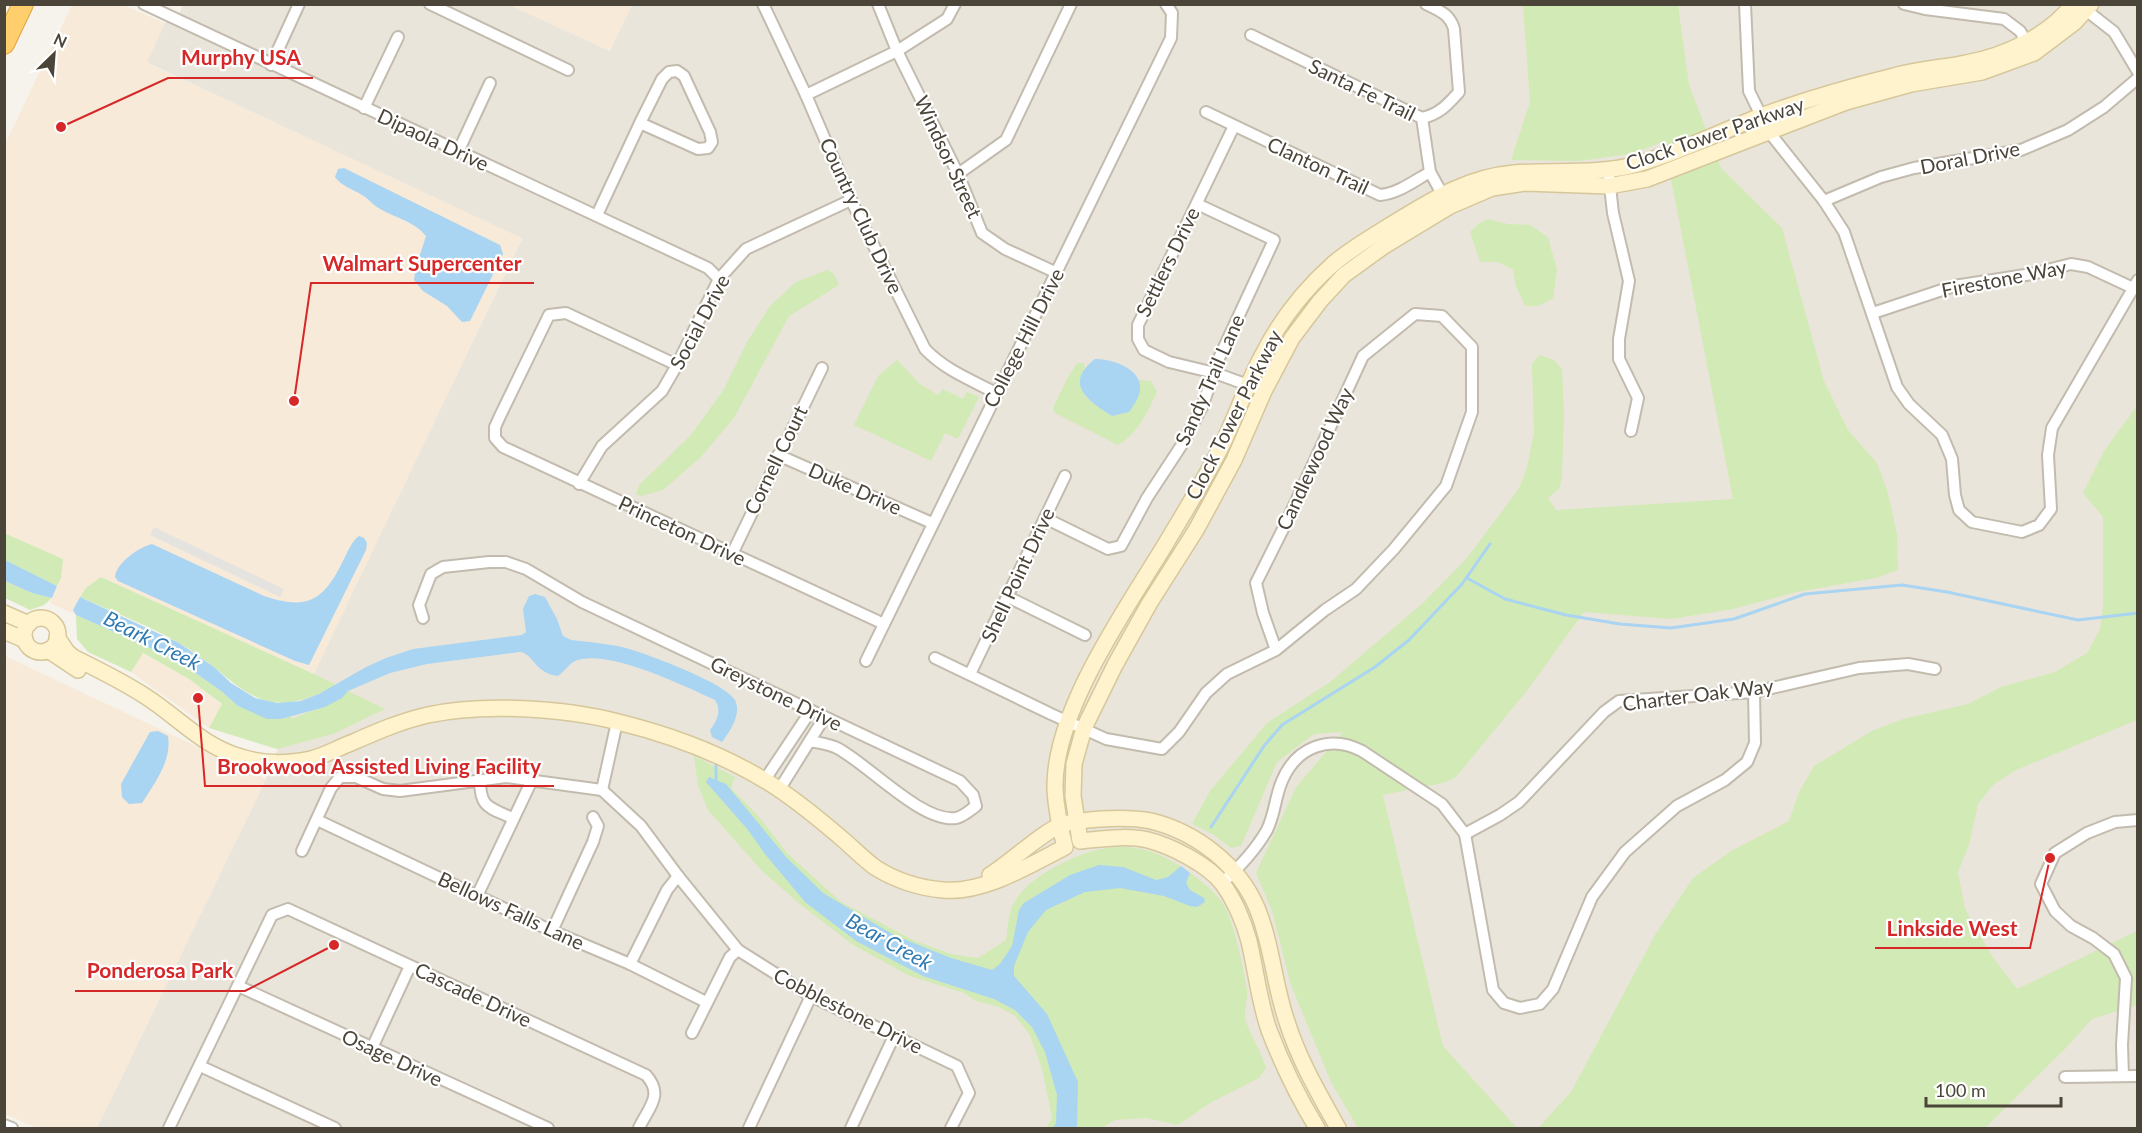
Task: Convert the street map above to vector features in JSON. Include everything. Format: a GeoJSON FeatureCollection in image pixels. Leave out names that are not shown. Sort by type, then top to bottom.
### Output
{"type":"FeatureCollection","features":[{"type":"Feature","properties":{"kind":"highway"},"geometry":{"type":"LineString","coordinates":[[4,44],[23,4]]}},
{"type":"Feature","properties":{"kind":"street","name":"Dipaola Drive"},"geometry":{"type":"LineString","coordinates":[[144,4],[458,152],[533,180],[597,215],[708,268],[719,279]]}},
{"type":"Feature","properties":{"kind":"street"},"geometry":{"type":"LineString","coordinates":[[271,65],[299,4]]}},
{"type":"Feature","properties":{"kind":"street"},"geometry":{"type":"LineString","coordinates":[[430,4],[568,70]]}},
{"type":"Feature","properties":{"kind":"street","name":"Country Club Drive"},"geometry":{"type":"LineString","coordinates":[[763,4],[852,200],[924,349],[936,361],[996,393]]}},
{"type":"Feature","properties":{"kind":"street","name":"Windsor Street"},"geometry":{"type":"LineString","coordinates":[[878,4],[897,51],[958,174],[982,233],[1005,249],[1057,273]]}},
{"type":"Feature","properties":{"kind":"street"},"geometry":{"type":"LineString","coordinates":[[806,95],[897,51],[947,20],[955,4]]}},
{"type":"Feature","properties":{"kind":"street"},"geometry":{"type":"LineString","coordinates":[[958,174],[1006,140],[1071,4]]}},
{"type":"Feature","properties":{"kind":"street"},"geometry":{"type":"LineString","coordinates":[[1422,118],[1433,116],[1459,92],[1454,29],[1451,19],[1445,13],[1426,4]]}},
{"type":"Feature","properties":{"kind":"street"},"geometry":{"type":"LineString","coordinates":[[1745,4],[1749,91],[1768,132],[1824,201],[1844,232],[1897,387],[1909,404],[1942,435],[1952,459],[1955,495],[1959,510],[1972,522],[2022,532],[2039,525],[2051,509],[2048,455],[2052,428],[2135,284]]}},
{"type":"Feature","properties":{"kind":"street"},"geometry":{"type":"LineString","coordinates":[[1904,4],[2004,20],[2020,31],[2031,48]]}},
{"type":"Feature","properties":{"kind":"street"},"geometry":{"type":"LineString","coordinates":[[2082,6],[2114,32],[2138,72]]}},
{"type":"Feature","properties":{"kind":"street","name":"Clock Tower Parkway"},"geometry":{"type":"LineString","coordinates":[[1065,847],[1055,787],[1057,762],[1079,693],[1094,662],[1221,447],[1262,355],[1282,321],[1332,265],[1360,244],[1446,200],[1492,188],[1525,183],[1609,186],[1647,179],[1846,102],[1911,84],[1982,72],[2031,48],[2075,22],[2082,6]]}},
{"type":"Feature","properties":{"kind":"street","name":"College Hill Drive"},"geometry":{"type":"LineString","coordinates":[[866,661],[1171,38],[1169,9]]}},
{"type":"Feature","properties":{"kind":"street","name":"Santa Fe Trail"},"geometry":{"type":"LineString","coordinates":[[1251,36],[1422,118],[1430,172],[1446,200]]}},
{"type":"Feature","properties":{"kind":"street"},"geometry":{"type":"LineString","coordinates":[[364,108],[398,38]]}},
{"type":"Feature","properties":{"kind":"street","name":"Clock Tower Parkway"},"geometry":{"type":"LineString","coordinates":[[1080,841],[1073,796],[1074,764],[1084,728],[1115,664],[1149,604],[1196,530],[1234,460],[1264,391],[1292,338],[1320,301],[1344,275],[1446,200],[1465,183],[1488,176],[1514,173],[1608,169],[1637,164],[1761,116],[1835,92],[1899,74],[2031,48]]}},
{"type":"Feature","properties":{"kind":"street"},"geometry":{"type":"LineString","coordinates":[[597,215],[640,123],[662,79],[669,72],[676,71],[684,76],[710,132],[712,142],[708,148],[698,149],[640,123]]}},
{"type":"Feature","properties":{"kind":"street","name":"Doral Drive"},"geometry":{"type":"LineString","coordinates":[[1824,201],[1881,177],[1914,168],[2021,150],[2068,130],[2104,107],[2138,78]]}},
{"type":"Feature","properties":{"kind":"street"},"geometry":{"type":"LineString","coordinates":[[458,152],[490,83]]}},
{"type":"Feature","properties":{"kind":"street","name":"Clanton Trail"},"geometry":{"type":"LineString","coordinates":[[1206,112],[1380,195],[1401,189],[1430,172]]}},
{"type":"Feature","properties":{"kind":"street","name":"Settlers Drive"},"geometry":{"type":"LineString","coordinates":[[1234,126],[1138,325],[1138,339],[1144,350],[1169,362],[1215,372],[1264,391]]}},
{"type":"Feature","properties":{"kind":"street"},"geometry":{"type":"LineString","coordinates":[[1608,169],[1609,186],[1629,280],[1619,339],[1619,359],[1638,398],[1631,431]]}},
{"type":"Feature","properties":{"kind":"street","name":"Social Drive"},"geometry":{"type":"LineString","coordinates":[[579,484],[602,446],[662,391],[719,279],[746,249],[852,200]]}},
{"type":"Feature","properties":{"kind":"street","name":"Sandy Trail Lane"},"geometry":{"type":"LineString","coordinates":[[1045,518],[1108,549],[1121,546],[1202,407],[1220,356],[1274,240],[1197,204]]}},
{"type":"Feature","properties":{"kind":"street","name":"Firestone Way"},"geometry":{"type":"LineString","coordinates":[[1873,313],[1954,285],[2032,274],[2071,264],[2088,267],[2135,284]]}},
{"type":"Feature","properties":{"kind":"street","name":"Princeton Drive"},"geometry":{"type":"LineString","coordinates":[[677,365],[566,313],[549,315],[495,427],[495,438],[503,447],[579,484],[884,624]]}},
{"type":"Feature","properties":{"kind":"street","name":"Candlewood Way"},"geometry":{"type":"LineString","coordinates":[[1415,315],[1442,316],[1472,347],[1472,412],[1446,486],[1394,549],[1356,589],[1325,610],[1276,650],[1263,614],[1256,583],[1364,356],[1415,315]]}},
{"type":"Feature","properties":{"kind":"street","name":"Cornell Court"},"geometry":{"type":"LineString","coordinates":[[732,554],[778,454],[822,368]]}},
{"type":"Feature","properties":{"kind":"street","name":"Duke Drive"},"geometry":{"type":"LineString","coordinates":[[778,454],[932,523]]}},
{"type":"Feature","properties":{"kind":"street","name":"Shell Point Drive"},"geometry":{"type":"LineString","coordinates":[[970,674],[1065,476]]}},
{"type":"Feature","properties":{"kind":"street","name":"Greystone Drive"},"geometry":{"type":"LineString","coordinates":[[423,618],[419,605],[431,574],[442,567],[506,562],[526,569],[582,602],[810,712],[960,781],[973,795],[976,806],[958,818],[942,817],[900,794],[839,749],[810,741]]}},
{"type":"Feature","properties":{"kind":"street"},"geometry":{"type":"LineString","coordinates":[[1008,597],[1085,634]]}},
{"type":"Feature","properties":{"kind":"street"},"geometry":{"type":"LineString","coordinates":[[4,613],[29,624]]}},
{"type":"Feature","properties":{"kind":"street"},"geometry":{"type":"LineString","coordinates":[[4,631],[19,636],[33,650],[43,652],[56,643],[56,628],[47,620],[38,619],[29,624],[24,633],[25,640]]}},
{"type":"Feature","properties":{"kind":"street"},"geometry":{"type":"LineString","coordinates":[[57,637],[73,657],[143,694],[206,743],[241,757],[279,763],[314,759],[386,728],[440,714],[472,710],[576,714],[617,722],[698,748],[764,781],[825,824],[877,868],[912,885],[944,891],[970,888],[1012,874],[1080,841],[1113,837],[1147,840],[1172,848],[1193,859],[1222,883],[1239,913],[1248,939],[1269,1029],[1295,1090],[1317,1128]]}},
{"type":"Feature","properties":{"kind":"street"},"geometry":{"type":"LineString","coordinates":[[48,650],[75,669],[143,694]]}},
{"type":"Feature","properties":{"kind":"street"},"geometry":{"type":"LineString","coordinates":[[935,658],[1106,739],[1162,749],[1179,732],[1206,693],[1227,674],[1276,650]]}},
{"type":"Feature","properties":{"kind":"street","name":"Charter Oak Way"},"geometry":{"type":"LineString","coordinates":[[1465,834],[1519,802],[1604,712],[1619,701],[1754,692],[1859,668],[1908,664],[1935,669]]}},
{"type":"Feature","properties":{"kind":"street"},"geometry":{"type":"LineString","coordinates":[[1222,883],[1252,852],[1268,827],[1281,782],[1289,768],[1303,754],[1317,746],[1346,744],[1362,751],[1442,804],[1465,834],[1493,990],[1504,1003],[1520,1008],[1540,1005],[1553,989],[1593,897],[1625,852],[1677,806],[1725,780],[1747,762],[1755,742],[1754,692]]}},
{"type":"Feature","properties":{"kind":"street"},"geometry":{"type":"LineString","coordinates":[[764,781],[810,712]]}},
{"type":"Feature","properties":{"kind":"street"},"geometry":{"type":"LineString","coordinates":[[779,790],[824,718]]}},
{"type":"Feature","properties":{"kind":"street"},"geometry":{"type":"LineString","coordinates":[[302,851],[331,788],[340,777],[356,777],[383,789],[400,791],[506,777],[602,790],[617,722]]}},
{"type":"Feature","properties":{"kind":"street"},"geometry":{"type":"LineString","coordinates":[[480,780],[480,796],[488,807],[512,818]]}},
{"type":"Feature","properties":{"kind":"street"},"geometry":{"type":"LineString","coordinates":[[477,896],[532,780]]}},
{"type":"Feature","properties":{"kind":"street","name":"Cobblestone Drive"},"geometry":{"type":"LineString","coordinates":[[602,790],[641,826],[738,950],[811,996],[957,1066],[969,1093],[951,1128]]}},
{"type":"Feature","properties":{"kind":"street"},"geometry":{"type":"LineString","coordinates":[[552,931],[593,842],[598,826],[592,817]]}},
{"type":"Feature","properties":{"kind":"street"},"geometry":{"type":"LineString","coordinates":[[970,888],[1060,826],[1076,822],[1113,818],[1150,821],[1179,831],[1203,844],[1234,872],[1256,905],[1267,935],[1274,974],[1287,1023],[1312,1082],[1338,1128]]}},
{"type":"Feature","properties":{"kind":"street","name":"Bellows Falls Lane"},"geometry":{"type":"LineString","coordinates":[[317,820],[552,931],[630,964],[706,1002]]}},
{"type":"Feature","properties":{"kind":"street"},"geometry":{"type":"LineString","coordinates":[[2122,1076],[2126,978],[2114,954],[2093,938],[2071,926],[2055,911],[2041,884],[2055,853],[2087,833],[2115,822],[2138,820]]}},
{"type":"Feature","properties":{"kind":"street"},"geometry":{"type":"LineString","coordinates":[[630,964],[667,890],[678,876]]}},
{"type":"Feature","properties":{"kind":"street","name":"Cascade Drive"},"geometry":{"type":"LineString","coordinates":[[238,986],[272,915],[288,909],[646,1075],[654,1085],[656,1094],[639,1128]]}},
{"type":"Feature","properties":{"kind":"street"},"geometry":{"type":"LineString","coordinates":[[692,1033],[730,957],[738,950]]}},
{"type":"Feature","properties":{"kind":"street"},"geometry":{"type":"LineString","coordinates":[[372,1048],[410,966]]}},
{"type":"Feature","properties":{"kind":"street"},"geometry":{"type":"LineString","coordinates":[[169,1128],[238,986]]}},
{"type":"Feature","properties":{"kind":"street","name":"Osage Drive"},"geometry":{"type":"LineString","coordinates":[[238,986],[548,1128]]}},
{"type":"Feature","properties":{"kind":"street"},"geometry":{"type":"LineString","coordinates":[[749,1128],[811,996]]}},
{"type":"Feature","properties":{"kind":"street"},"geometry":{"type":"LineString","coordinates":[[851,1128],[894,1036]]}},
{"type":"Feature","properties":{"kind":"street"},"geometry":{"type":"LineString","coordinates":[[200,1066],[335,1128]]}},
{"type":"Feature","properties":{"kind":"street"},"geometry":{"type":"LineString","coordinates":[[2065,1077],[2138,1076]]}},
{"type":"Feature","properties":{"kind":"street"},"geometry":{"type":"LineString","coordinates":[[1295,1090],[1312,1082]]}},
{"type":"Feature","properties":{"kind":"street"},"geometry":{"type":"LineString","coordinates":[[4,1125],[12,1128]]}},
{"type":"Feature","properties":{"kind":"shaded area"},"geometry":{"type":"Polygon","coordinates":[[[632,4],[2137,5],[2137,1128],[97,1128],[266,779],[280,743],[522,239],[146,62],[165,23],[180,12],[183,5],[510,5],[610,51],[632,4]]]}},
{"type":"Feature","properties":{"kind":"shaded area"},"geometry":{"type":"Polygon","coordinates":[[[72,5],[123,5],[165,23],[147,63],[522,238],[314,674],[101,577],[81,595],[73,610],[76,615],[50,603],[61,578],[62,559],[5,533],[4,146],[72,5]]]}},
{"type":"Feature","properties":{"kind":"shaded area"},"geometry":{"type":"Polygon","coordinates":[[[510,5],[632,5],[610,51],[510,5]]]}},
{"type":"Feature","properties":{"kind":"shaded area"},"geometry":{"type":"Polygon","coordinates":[[[154,527],[284,589],[280,597],[150,535],[154,527]]]}},
{"type":"Feature","properties":{"kind":"shaded area"},"geometry":{"type":"Polygon","coordinates":[[[142,653],[189,679],[222,705],[209,728],[131,672],[142,653]]]}},
{"type":"Feature","properties":{"kind":"shaded area"},"geometry":{"type":"Polygon","coordinates":[[[5,656],[266,779],[97,1128],[36,1128],[5,1114],[5,656]]]}},
{"type":"Feature","properties":{"kind":"green space"},"geometry":{"type":"Polygon","coordinates":[[[1523,5],[1678,5],[1689,85],[1721,168],[1782,228],[1824,381],[1848,430],[1877,463],[1888,493],[1897,534],[1898,570],[1876,578],[1797,592],[1733,609],[1671,619],[1584,612],[1526,692],[1455,778],[1443,783],[1383,795],[1443,1046],[1517,1128],[1358,1128],[1331,1082],[1291,985],[1272,911],[1256,873],[1296,787],[1343,732],[1314,734],[1277,762],[1241,846],[1231,848],[1214,835],[1192,824],[1210,791],[1267,723],[1330,682],[1423,603],[1467,558],[1518,490],[1526,471],[1534,433],[1532,363],[1540,355],[1554,360],[1562,369],[1564,415],[1562,474],[1560,488],[1548,498],[1556,510],[1733,499],[1672,184],[1661,143],[1630,154],[1579,161],[1511,160],[1530,102],[1523,5]]]}},
{"type":"Feature","properties":{"kind":"green space"},"geometry":{"type":"Polygon","coordinates":[[[1488,219],[1508,224],[1530,225],[1548,237],[1557,270],[1553,298],[1538,306],[1525,306],[1516,286],[1513,270],[1498,262],[1480,262],[1470,232],[1478,224],[1488,219]]]}},
{"type":"Feature","properties":{"kind":"green space"},"geometry":{"type":"Polygon","coordinates":[[[827,270],[834,274],[839,285],[789,316],[734,418],[700,458],[663,490],[641,496],[636,494],[639,485],[691,435],[724,389],[747,342],[770,306],[796,282],[827,270]]]}},
{"type":"Feature","properties":{"kind":"green space"},"geometry":{"type":"Polygon","coordinates":[[[897,360],[920,384],[938,395],[943,389],[963,399],[967,392],[979,397],[958,439],[945,433],[931,461],[854,425],[878,376],[897,360]]]}},
{"type":"Feature","properties":{"kind":"green space"},"geometry":{"type":"Polygon","coordinates":[[[1077,363],[1084,363],[1085,367],[1081,381],[1085,397],[1112,416],[1129,412],[1137,397],[1139,380],[1151,381],[1157,392],[1136,429],[1118,445],[1055,413],[1053,408],[1077,363]]]}},
{"type":"Feature","properties":{"kind":"green space"},"geometry":{"type":"Polygon","coordinates":[[[2137,406],[2137,720],[2016,770],[1993,785],[1978,804],[1969,845],[1958,872],[1965,909],[1992,956],[2017,989],[2137,931],[2137,1005],[2092,1019],[1985,1128],[1538,1128],[1571,1092],[1655,935],[1693,878],[1731,851],[1789,821],[1799,792],[1814,766],[1872,731],[1903,719],[1968,704],[2001,687],[2055,672],[2087,653],[2100,629],[2103,607],[2103,517],[2083,493],[2104,451],[2137,406]]]}},
{"type":"Feature","properties":{"kind":"green space"},"geometry":{"type":"Polygon","coordinates":[[[4,533],[63,559],[61,578],[57,586],[5,560],[4,533]]]}},
{"type":"Feature","properties":{"kind":"green space"},"geometry":{"type":"Polygon","coordinates":[[[101,577],[336,685],[309,698],[286,702],[267,701],[251,694],[179,643],[143,624],[80,597],[86,588],[101,577]]]}},
{"type":"Feature","properties":{"kind":"green space"},"geometry":{"type":"Polygon","coordinates":[[[5,581],[32,593],[52,598],[44,605],[30,610],[5,598],[5,581]]]}},
{"type":"Feature","properties":{"kind":"green space"},"geometry":{"type":"Polygon","coordinates":[[[76,615],[177,660],[238,706],[281,719],[292,716],[292,719],[329,705],[348,691],[385,709],[333,734],[277,749],[209,728],[222,704],[189,679],[143,653],[131,672],[88,652],[77,639],[76,615]]]}},
{"type":"Feature","properties":{"kind":"green space"},"geometry":{"type":"Polygon","coordinates":[[[694,756],[735,777],[731,788],[760,818],[787,853],[841,902],[915,941],[951,954],[978,958],[1006,940],[1011,910],[1027,886],[1071,859],[1105,848],[1122,847],[1155,853],[1172,861],[1204,883],[1225,907],[1235,935],[1246,981],[1246,1022],[1266,1068],[1259,1078],[1210,1103],[1178,1125],[1147,1118],[1115,1120],[1102,1128],[1046,1128],[1052,1118],[1042,1069],[1030,1035],[1015,1016],[999,1007],[976,1001],[964,993],[910,976],[853,945],[801,905],[762,871],[708,810],[698,785],[694,756]]]}},
{"type":"Feature","properties":{"kind":"water"},"geometry":{"type":"Polygon","coordinates":[[[344,168],[500,245],[503,254],[470,321],[462,322],[447,306],[423,291],[414,280],[426,236],[415,226],[383,211],[364,196],[340,183],[335,177],[338,169],[344,168]]]}},
{"type":"Feature","properties":{"kind":"water"},"geometry":{"type":"Polygon","coordinates":[[[1095,359],[1118,363],[1132,371],[1137,377],[1140,391],[1129,412],[1112,416],[1082,391],[1081,376],[1095,359]]]}},
{"type":"Feature","properties":{"kind":"water"},"geometry":{"type":"Polygon","coordinates":[[[359,536],[367,543],[366,550],[309,665],[295,661],[118,581],[115,577],[119,566],[129,556],[152,544],[264,596],[304,602],[322,593],[337,573],[350,546],[359,536]]]}},
{"type":"Feature","properties":{"kind":"water"},"geometry":{"type":"Polygon","coordinates":[[[5,560],[57,586],[52,598],[32,593],[5,581],[5,560]]]}},
{"type":"Feature","properties":{"kind":"water","name":"Beark Creek"},"geometry":{"type":"Polygon","coordinates":[[[535,594],[545,597],[563,636],[571,640],[613,645],[636,651],[685,670],[729,693],[735,700],[737,711],[734,722],[722,742],[712,737],[710,730],[718,715],[715,700],[685,686],[625,664],[589,658],[575,661],[558,676],[539,668],[525,653],[520,652],[427,664],[390,673],[348,691],[342,698],[325,707],[281,719],[267,719],[238,706],[177,660],[76,615],[73,610],[80,597],[179,643],[214,667],[231,683],[255,698],[277,703],[301,701],[319,694],[366,667],[413,649],[522,635],[526,632],[523,609],[529,596],[535,594]]]}},
{"type":"Feature","properties":{"kind":"water"},"geometry":{"type":"Polygon","coordinates":[[[158,731],[168,736],[169,745],[165,762],[142,803],[129,804],[122,797],[121,784],[150,732],[158,731]]]}},
{"type":"Feature","properties":{"kind":"water"},"geometry":{"type":"Polygon","coordinates":[[[709,777],[726,784],[787,858],[823,893],[894,935],[951,958],[992,970],[1000,964],[1012,946],[1019,910],[1024,903],[1070,875],[1099,865],[1123,867],[1156,880],[1168,877],[1181,866],[1190,873],[1186,883],[1190,890],[1204,898],[1205,902],[1197,907],[1190,906],[1164,896],[1120,888],[1085,892],[1046,910],[1028,932],[1014,966],[1014,976],[1047,1014],[1078,1082],[1077,1128],[1053,1128],[1056,1123],[1057,1095],[1045,1052],[1032,1027],[1015,1010],[994,999],[923,976],[856,941],[805,902],[748,830],[706,782],[709,777]]]}},
{"type":"Feature","properties":{"kind":"waterway"},"geometry":{"type":"LineString","coordinates":[[1211,827],[1264,746],[1282,725],[1375,667],[1409,640],[1462,584],[1490,544]]}},
{"type":"Feature","properties":{"kind":"waterway"},"geometry":{"type":"LineString","coordinates":[[1467,578],[1505,599],[1566,615],[1620,624],[1671,628],[1734,619],[1805,594],[1902,585],[1947,592],[2078,620],[2138,613]]}},
{"type":"Feature","properties":{"kind":"waterway","name":"Bear Creek"},"geometry":{"type":"LineString","coordinates":[[716,765],[716,782]]}},
{"type":"Feature","properties":{"kind":"place","name":"Murphy USA"},"geometry":{"type":"Point","coordinates":[61,127]}},
{"type":"Feature","properties":{"kind":"place","name":"Walmart Supercenter"},"geometry":{"type":"Point","coordinates":[294,401]}},
{"type":"Feature","properties":{"kind":"place","name":"Brookwood Assisted Living Facility"},"geometry":{"type":"Point","coordinates":[198,698]}},
{"type":"Feature","properties":{"kind":"place","name":"Linkside West"},"geometry":{"type":"Point","coordinates":[2050,858]}},
{"type":"Feature","properties":{"kind":"place","name":"Ponderosa Park"},"geometry":{"type":"Point","coordinates":[334,945]}}]}
